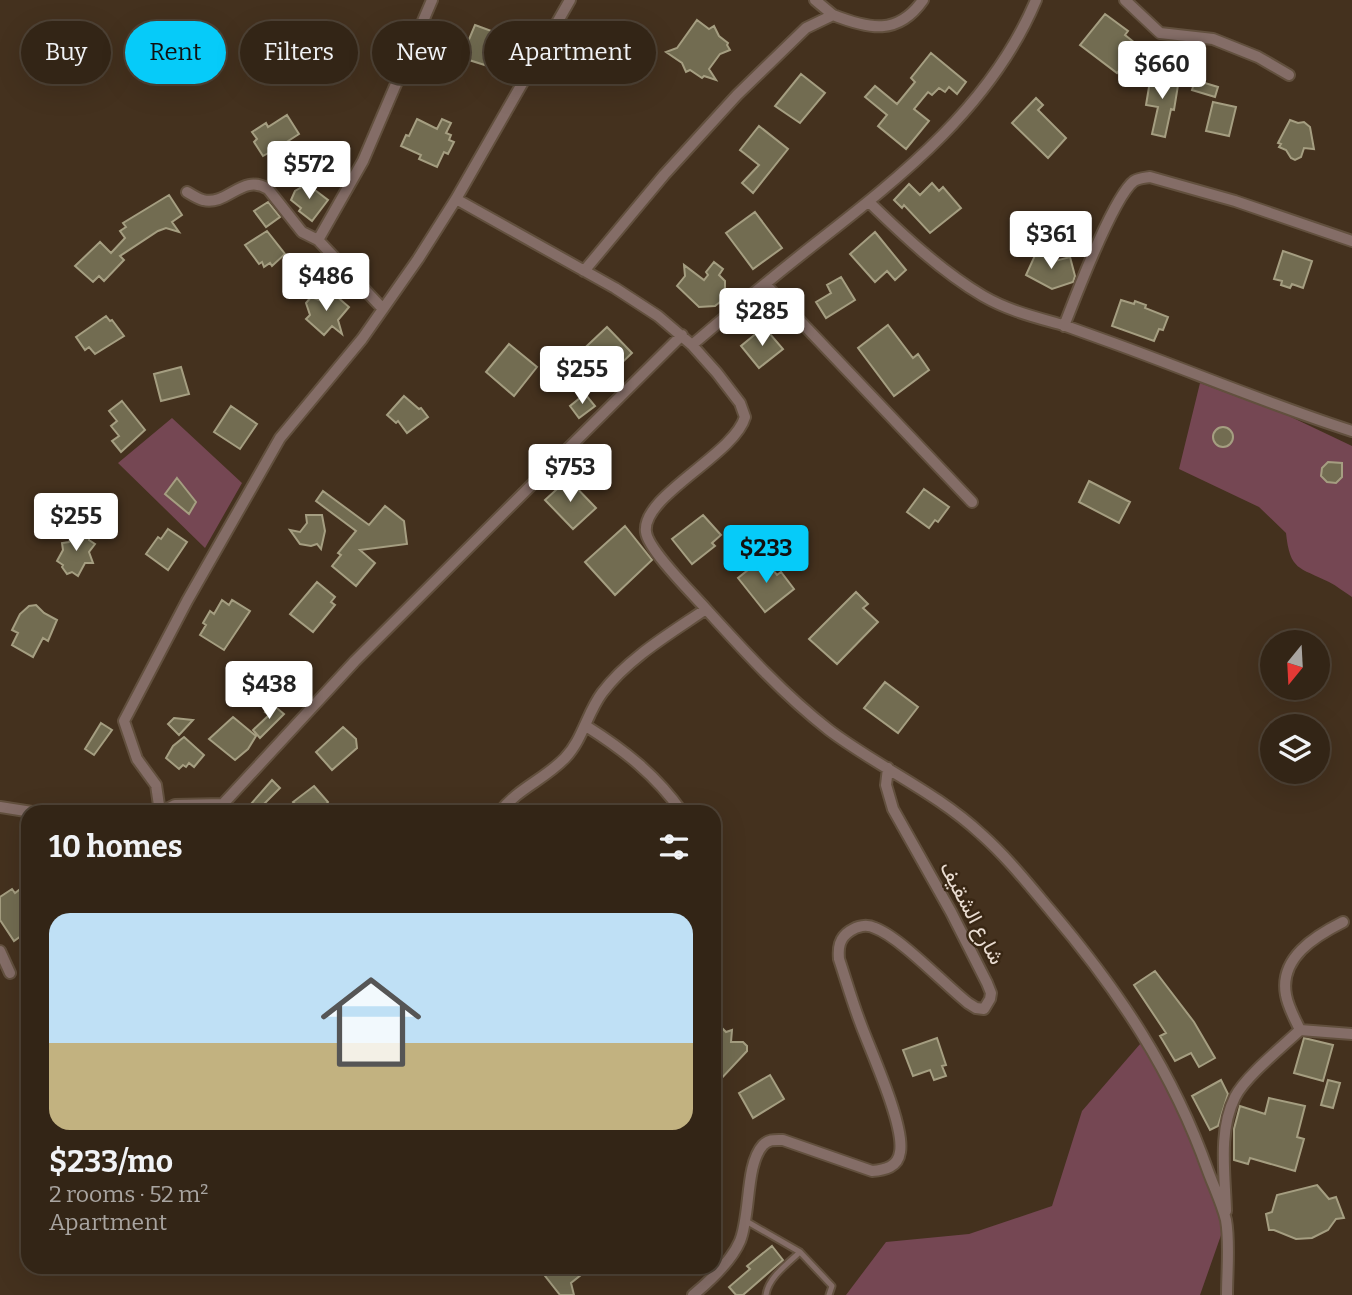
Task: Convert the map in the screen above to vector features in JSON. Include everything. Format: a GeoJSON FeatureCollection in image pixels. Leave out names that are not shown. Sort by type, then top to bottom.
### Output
{"type":"FeatureCollection","features":[{"type":"Feature","properties":{"kind":"street"},"geometry":{"type":"LineString","coordinates":[[318,240],[363,161],[432,0]]}},
{"type":"Feature","properties":{"kind":"street"},"geometry":{"type":"LineString","coordinates":[[159,805],[156,785],[137,759],[124,721],[187,601],[279,438],[354,349],[383,309],[456,199],[570,0]]}},
{"type":"Feature","properties":{"kind":"street"},"geometry":{"type":"LineString","coordinates":[[815,0],[833,15],[864,25],[895,25],[906,20],[923,0]]}},
{"type":"Feature","properties":{"kind":"street"},"geometry":{"type":"LineString","coordinates":[[692,345],[869,202],[915,162],[968,109],[1001,64],[1036,0]]}},
{"type":"Feature","properties":{"kind":"street"},"geometry":{"type":"LineString","coordinates":[[1125,0],[1160,33],[1213,39],[1258,57],[1289,75]]}},
{"type":"Feature","properties":{"kind":"street"},"geometry":{"type":"LineString","coordinates":[[584,271],[664,175],[737,95],[806,28],[833,15]]}},
{"type":"Feature","properties":{"kind":"street"},"geometry":{"type":"LineString","coordinates":[[1063,326],[1114,211],[1129,186],[1141,178],[1150,177],[1224,197],[1352,241]]}},
{"type":"Feature","properties":{"kind":"street"},"geometry":{"type":"LineString","coordinates":[[187,192],[204,201],[217,199],[252,183],[268,188],[302,232],[318,240],[383,309]]}},
{"type":"Feature","properties":{"kind":"street"},"geometry":{"type":"LineString","coordinates":[[456,199],[615,288],[682,335],[740,403],[745,417],[737,434],[655,508],[646,524],[650,543],[747,655],[787,694],[830,730],[957,814],[981,834],[1029,884],[1094,964],[1146,1037],[1180,1099],[1226,1221]]}},
{"type":"Feature","properties":{"kind":"street"},"geometry":{"type":"LineString","coordinates":[[869,202],[915,245],[982,295],[1022,314],[1063,326],[1352,431]]}},
{"type":"Feature","properties":{"kind":"street"},"geometry":{"type":"LineString","coordinates":[[765,284],[972,502]]}},
{"type":"Feature","properties":{"kind":"street"},"geometry":{"type":"LineString","coordinates":[[175,805],[223,804],[355,660],[682,335]]}},
{"type":"Feature","properties":{"kind":"street"},"geometry":{"type":"LineString","coordinates":[[505,805],[565,759],[603,692],[621,673],[657,642],[706,609]]}},
{"type":"Feature","properties":{"kind":"street"},"geometry":{"type":"LineString","coordinates":[[586,726],[637,760],[677,805]]}},
{"type":"Feature","properties":{"kind":"street","name":"شارع الشقيف"},"geometry":{"type":"LineString","coordinates":[[721,1268],[736,1250],[746,1221],[753,1167],[764,1144],[771,1140],[783,1140],[872,1171],[887,1169],[897,1160],[901,1142],[896,1121],[839,959],[838,946],[848,932],[858,926],[876,928],[976,1008],[984,1009],[990,999],[991,993],[969,946],[893,809],[886,785],[888,768]]}},
{"type":"Feature","properties":{"kind":"street"},"geometry":{"type":"LineString","coordinates":[[0,807],[21,810]]}},
{"type":"Feature","properties":{"kind":"street"},"geometry":{"type":"LineString","coordinates":[[1300,1030],[1286,996],[1285,985],[1292,962],[1309,941],[1343,922]]}},
{"type":"Feature","properties":{"kind":"street"},"geometry":{"type":"LineString","coordinates":[[0,951],[10,973]]}},
{"type":"Feature","properties":{"kind":"street"},"geometry":{"type":"LineString","coordinates":[[1227,1295],[1224,1135],[1234,1098],[1300,1030],[1352,1034]]}},
{"type":"Feature","properties":{"kind":"street","name":"شارع الشقيف"},"geometry":{"type":"LineString","coordinates":[[693,1295],[715,1274]]}},
{"type":"Feature","properties":{"kind":"lane"},"geometry":{"type":"LineString","coordinates":[[746,1221],[800,1252],[832,1286],[829,1295]]}},
{"type":"Feature","properties":{"kind":"lane"},"geometry":{"type":"LineString","coordinates":[[766,1295],[767,1287],[800,1252]]}},
{"type":"Feature","properties":{"kind":"shaded area"},"geometry":{"type":"Polygon","coordinates":[[[1200,383],[1289,416],[1352,446],[1352,597],[1298,566],[1290,555],[1286,533],[1259,507],[1179,469],[1200,383]]]}},
{"type":"Feature","properties":{"kind":"shaded area"},"geometry":{"type":"Polygon","coordinates":[[[172,418],[242,483],[205,548],[118,463],[172,418]]]}},
{"type":"Feature","properties":{"kind":"shaded area"},"geometry":{"type":"Polygon","coordinates":[[[1147,1036],[1226,1221],[1200,1295],[846,1295],[886,1242],[969,1234],[1052,1206],[1082,1111],[1147,1036]]]}},
{"type":"Feature","properties":{"kind":"building"},"geometry":{"type":"Polygon","coordinates":[[[1105,14],[1128,31],[1125,35],[1135,43],[1131,47],[1135,50],[1117,73],[1080,45],[1105,14]]]}},
{"type":"Feature","properties":{"kind":"building"},"geometry":{"type":"Polygon","coordinates":[[[697,20],[709,29],[714,26],[719,36],[728,43],[730,50],[720,54],[709,69],[716,80],[704,76],[702,78],[690,70],[686,72],[682,63],[666,52],[677,48],[697,20]]]}},
{"type":"Feature","properties":{"kind":"building"},"geometry":{"type":"Polygon","coordinates":[[[475,25],[484,28],[484,65],[470,60],[470,37],[475,25]]]}},
{"type":"Feature","properties":{"kind":"building"},"geometry":{"type":"Polygon","coordinates":[[[931,53],[966,82],[957,94],[949,87],[945,92],[939,88],[932,95],[928,92],[914,109],[929,121],[906,149],[878,126],[887,115],[865,97],[875,86],[897,104],[915,82],[911,78],[931,53]]]}},
{"type":"Feature","properties":{"kind":"building"},"geometry":{"type":"Polygon","coordinates":[[[801,74],[825,93],[800,123],[775,106],[801,74]]]}},
{"type":"Feature","properties":{"kind":"building"},"geometry":{"type":"Polygon","coordinates":[[[1151,75],[1179,79],[1174,110],[1171,109],[1165,137],[1152,134],[1158,107],[1146,105],[1151,75]]]}},
{"type":"Feature","properties":{"kind":"building"},"geometry":{"type":"Polygon","coordinates":[[[1195,80],[1218,87],[1215,97],[1192,90],[1195,80]]]}},
{"type":"Feature","properties":{"kind":"building"},"geometry":{"type":"Polygon","coordinates":[[[1036,98],[1043,105],[1038,110],[1066,138],[1048,158],[1012,123],[1036,98]]]}},
{"type":"Feature","properties":{"kind":"building"},"geometry":{"type":"Polygon","coordinates":[[[1213,102],[1236,107],[1229,136],[1206,131],[1213,102]]]}},
{"type":"Feature","properties":{"kind":"building"},"geometry":{"type":"Polygon","coordinates":[[[287,115],[299,134],[282,145],[286,151],[276,157],[272,151],[263,156],[254,142],[257,139],[252,132],[266,123],[268,127],[287,115]]]}},
{"type":"Feature","properties":{"kind":"building"},"geometry":{"type":"Polygon","coordinates":[[[417,119],[437,129],[442,119],[451,123],[446,133],[451,135],[449,140],[454,142],[448,154],[444,152],[437,167],[419,159],[421,155],[401,146],[417,119]]]}},
{"type":"Feature","properties":{"kind":"building"},"geometry":{"type":"Polygon","coordinates":[[[1290,120],[1304,122],[1310,127],[1314,149],[1304,148],[1301,157],[1295,160],[1279,147],[1281,144],[1278,143],[1290,120]]]}},
{"type":"Feature","properties":{"kind":"building"},"geometry":{"type":"Polygon","coordinates":[[[759,126],[788,149],[753,193],[742,183],[759,165],[740,150],[759,126]]]}},
{"type":"Feature","properties":{"kind":"building"},"geometry":{"type":"Polygon","coordinates":[[[932,183],[939,191],[943,187],[961,208],[930,233],[904,205],[902,208],[894,200],[909,184],[920,195],[932,183]]]}},
{"type":"Feature","properties":{"kind":"building"},"geometry":{"type":"Polygon","coordinates":[[[307,184],[328,200],[312,221],[299,211],[301,208],[291,200],[295,191],[307,184]]]}},
{"type":"Feature","properties":{"kind":"building"},"geometry":{"type":"Polygon","coordinates":[[[169,195],[182,215],[172,222],[179,232],[166,228],[158,231],[120,256],[124,260],[104,281],[99,276],[93,282],[75,266],[100,242],[111,253],[125,238],[120,231],[126,227],[123,223],[169,195]]]}},
{"type":"Feature","properties":{"kind":"building"},"geometry":{"type":"Polygon","coordinates":[[[268,202],[280,217],[266,227],[254,211],[268,202]]]}},
{"type":"Feature","properties":{"kind":"building"},"geometry":{"type":"Polygon","coordinates":[[[755,212],[782,248],[753,269],[726,233],[755,212]]]}},
{"type":"Feature","properties":{"kind":"building"},"geometry":{"type":"Polygon","coordinates":[[[267,231],[285,254],[272,266],[270,263],[264,267],[245,245],[267,231]]]}},
{"type":"Feature","properties":{"kind":"building"},"geometry":{"type":"Polygon","coordinates":[[[875,232],[906,270],[895,280],[887,271],[875,282],[850,254],[875,232]]]}},
{"type":"Feature","properties":{"kind":"building"},"geometry":{"type":"Polygon","coordinates":[[[1037,251],[1055,261],[1070,257],[1075,276],[1073,282],[1052,289],[1026,275],[1037,251]]]}},
{"type":"Feature","properties":{"kind":"building"},"geometry":{"type":"Polygon","coordinates":[[[1283,251],[1312,261],[1303,288],[1292,284],[1290,288],[1281,285],[1282,281],[1274,279],[1283,251]]]}},
{"type":"Feature","properties":{"kind":"building"},"geometry":{"type":"Polygon","coordinates":[[[714,262],[723,269],[719,275],[725,281],[725,298],[715,306],[699,307],[677,286],[685,276],[684,265],[704,280],[708,275],[706,272],[714,262]]]}},
{"type":"Feature","properties":{"kind":"building"},"geometry":{"type":"Polygon","coordinates":[[[841,277],[855,300],[826,318],[816,302],[831,293],[827,285],[841,277]]]}},
{"type":"Feature","properties":{"kind":"building"},"geometry":{"type":"Polygon","coordinates":[[[335,295],[349,307],[338,320],[342,334],[332,326],[324,335],[306,319],[310,315],[306,303],[311,297],[322,301],[326,296],[330,300],[335,295]]]}},
{"type":"Feature","properties":{"kind":"building"},"geometry":{"type":"Polygon","coordinates":[[[1121,300],[1134,304],[1135,301],[1168,317],[1163,330],[1159,329],[1154,341],[1112,326],[1121,300]]]}},
{"type":"Feature","properties":{"kind":"building"},"geometry":{"type":"Polygon","coordinates":[[[106,316],[124,336],[95,354],[89,347],[85,350],[76,337],[106,316]]]}},
{"type":"Feature","properties":{"kind":"building"},"geometry":{"type":"Polygon","coordinates":[[[888,325],[913,358],[918,354],[929,370],[894,396],[858,348],[888,325]]]}},
{"type":"Feature","properties":{"kind":"building"},"geometry":{"type":"Polygon","coordinates":[[[607,327],[632,353],[610,374],[602,365],[587,377],[573,359],[607,327]]]}},
{"type":"Feature","properties":{"kind":"building"},"geometry":{"type":"Polygon","coordinates":[[[764,327],[783,349],[759,368],[741,346],[764,327]]]}},
{"type":"Feature","properties":{"kind":"building"},"geometry":{"type":"Polygon","coordinates":[[[509,344],[537,367],[514,396],[486,372],[509,344]]]}},
{"type":"Feature","properties":{"kind":"building"},"geometry":{"type":"Polygon","coordinates":[[[181,367],[189,394],[161,401],[154,374],[181,367]]]}},
{"type":"Feature","properties":{"kind":"building"},"geometry":{"type":"Polygon","coordinates":[[[585,394],[595,406],[579,418],[570,406],[585,394]]]}},
{"type":"Feature","properties":{"kind":"building"},"geometry":{"type":"Polygon","coordinates":[[[404,396],[421,408],[428,417],[407,433],[398,421],[396,423],[387,415],[404,396]]]}},
{"type":"Feature","properties":{"kind":"building"},"geometry":{"type":"Polygon","coordinates":[[[122,401],[145,430],[121,452],[112,441],[119,436],[111,426],[117,421],[109,411],[122,401]]]}},
{"type":"Feature","properties":{"kind":"building"},"geometry":{"type":"Polygon","coordinates":[[[231,406],[257,424],[240,449],[214,432],[231,406]]]}},
{"type":"Feature","properties":{"kind":"building"},"geometry":{"type":"Polygon","coordinates":[[[1219,427],[1227,427],[1233,437],[1227,447],[1219,447],[1213,441],[1213,433],[1219,427]]]}},
{"type":"Feature","properties":{"kind":"building"},"geometry":{"type":"Polygon","coordinates":[[[1328,462],[1342,463],[1342,477],[1336,483],[1327,482],[1321,476],[1322,468],[1328,462]]]}},
{"type":"Feature","properties":{"kind":"building"},"geometry":{"type":"Polygon","coordinates":[[[177,478],[196,502],[189,514],[165,494],[177,478]]]}},
{"type":"Feature","properties":{"kind":"building"},"geometry":{"type":"Polygon","coordinates":[[[568,479],[596,508],[573,529],[545,500],[568,479]]]}},
{"type":"Feature","properties":{"kind":"building"},"geometry":{"type":"Polygon","coordinates":[[[1089,481],[1130,502],[1119,523],[1079,502],[1089,481]]]}},
{"type":"Feature","properties":{"kind":"building"},"geometry":{"type":"Polygon","coordinates":[[[924,489],[949,507],[938,522],[935,520],[929,528],[907,512],[924,489]]]}},
{"type":"Feature","properties":{"kind":"building"},"geometry":{"type":"Polygon","coordinates":[[[323,491],[369,525],[385,506],[404,521],[407,544],[360,550],[375,563],[356,586],[332,566],[341,555],[338,553],[356,531],[316,501],[323,491]]]}},
{"type":"Feature","properties":{"kind":"building"},"geometry":{"type":"Polygon","coordinates":[[[306,515],[322,515],[325,531],[321,549],[317,544],[300,544],[290,530],[300,532],[307,523],[306,515]]]}},
{"type":"Feature","properties":{"kind":"building"},"geometry":{"type":"Polygon","coordinates":[[[703,515],[721,535],[712,543],[715,546],[692,564],[672,539],[703,515]]]}},
{"type":"Feature","properties":{"kind":"building"},"geometry":{"type":"Polygon","coordinates":[[[625,526],[652,560],[615,595],[585,562],[625,526]]]}},
{"type":"Feature","properties":{"kind":"building"},"geometry":{"type":"Polygon","coordinates":[[[168,529],[187,542],[168,570],[146,554],[158,537],[161,539],[168,529]]]}},
{"type":"Feature","properties":{"kind":"building"},"geometry":{"type":"Polygon","coordinates":[[[75,530],[81,534],[90,532],[89,540],[95,544],[89,552],[93,563],[85,563],[78,576],[72,572],[67,574],[63,565],[57,561],[63,550],[62,543],[69,542],[75,530]]]}},
{"type":"Feature","properties":{"kind":"building"},"geometry":{"type":"Polygon","coordinates":[[[763,558],[777,575],[781,572],[794,589],[765,612],[738,578],[763,558]]]}},
{"type":"Feature","properties":{"kind":"building"},"geometry":{"type":"Polygon","coordinates":[[[317,582],[335,597],[331,602],[335,605],[313,632],[290,614],[317,582]]]}},
{"type":"Feature","properties":{"kind":"building"},"geometry":{"type":"Polygon","coordinates":[[[856,592],[868,604],[863,608],[878,622],[837,664],[809,639],[856,592]]]}},
{"type":"Feature","properties":{"kind":"building"},"geometry":{"type":"Polygon","coordinates":[[[222,600],[229,605],[232,600],[250,611],[224,650],[200,635],[210,611],[214,614],[222,600]]]}},
{"type":"Feature","properties":{"kind":"building"},"geometry":{"type":"Polygon","coordinates":[[[36,605],[57,620],[48,641],[43,638],[33,657],[12,645],[18,633],[12,630],[20,614],[29,606],[36,605]]]}},
{"type":"Feature","properties":{"kind":"building"},"geometry":{"type":"Polygon","coordinates":[[[885,682],[918,707],[898,733],[864,708],[885,682]]]}},
{"type":"Feature","properties":{"kind":"building"},"geometry":{"type":"Polygon","coordinates":[[[272,704],[284,714],[260,738],[253,730],[269,715],[265,712],[272,704]]]}},
{"type":"Feature","properties":{"kind":"building"},"geometry":{"type":"Polygon","coordinates":[[[233,717],[256,736],[248,749],[235,760],[209,739],[233,717]]]}},
{"type":"Feature","properties":{"kind":"building"},"geometry":{"type":"Polygon","coordinates":[[[174,718],[193,720],[179,735],[168,724],[174,718]]]}},
{"type":"Feature","properties":{"kind":"building"},"geometry":{"type":"Polygon","coordinates":[[[101,723],[112,730],[94,755],[85,749],[101,723]]]}},
{"type":"Feature","properties":{"kind":"building"},"geometry":{"type":"Polygon","coordinates":[[[343,727],[356,739],[357,748],[332,770],[316,752],[343,727]]]}},
{"type":"Feature","properties":{"kind":"building"},"geometry":{"type":"Polygon","coordinates":[[[184,737],[204,755],[194,767],[189,763],[179,769],[166,758],[173,746],[184,737]]]}},
{"type":"Feature","properties":{"kind":"building"},"geometry":{"type":"Polygon","coordinates":[[[272,780],[280,788],[263,805],[250,805],[272,780]]]}},
{"type":"Feature","properties":{"kind":"building"},"geometry":{"type":"Polygon","coordinates":[[[314,786],[328,802],[326,805],[294,805],[293,802],[314,786]]]}},
{"type":"Feature","properties":{"kind":"building"},"geometry":{"type":"Polygon","coordinates":[[[21,888],[21,936],[14,941],[0,920],[0,897],[12,889],[15,893],[21,888]]]}},
{"type":"Feature","properties":{"kind":"building"},"geometry":{"type":"Polygon","coordinates":[[[1155,971],[1194,1022],[1215,1058],[1199,1067],[1191,1053],[1175,1061],[1160,1036],[1166,1033],[1134,985],[1155,971]]]}},
{"type":"Feature","properties":{"kind":"building"},"geometry":{"type":"Polygon","coordinates":[[[721,1027],[726,1032],[732,1030],[731,1042],[743,1042],[747,1051],[721,1079],[721,1027]]]}},
{"type":"Feature","properties":{"kind":"building"},"geometry":{"type":"Polygon","coordinates":[[[937,1038],[946,1065],[942,1066],[946,1076],[934,1080],[930,1070],[913,1076],[903,1050],[937,1038]]]}},
{"type":"Feature","properties":{"kind":"building"},"geometry":{"type":"Polygon","coordinates":[[[1304,1038],[1333,1045],[1323,1081],[1294,1073],[1304,1038]]]}},
{"type":"Feature","properties":{"kind":"building"},"geometry":{"type":"Polygon","coordinates":[[[770,1075],[784,1099],[753,1118],[739,1093],[770,1075]]]}},
{"type":"Feature","properties":{"kind":"building"},"geometry":{"type":"Polygon","coordinates":[[[1221,1080],[1228,1094],[1218,1126],[1210,1130],[1192,1096],[1221,1080]]]}},
{"type":"Feature","properties":{"kind":"building"},"geometry":{"type":"Polygon","coordinates":[[[1328,1080],[1340,1083],[1333,1108],[1321,1105],[1328,1080]]]}},
{"type":"Feature","properties":{"kind":"building"},"geometry":{"type":"Polygon","coordinates":[[[1269,1098],[1305,1106],[1297,1137],[1304,1139],[1295,1171],[1250,1158],[1248,1164],[1234,1160],[1234,1129],[1240,1106],[1265,1114],[1269,1098]]]}},
{"type":"Feature","properties":{"kind":"building"},"geometry":{"type":"Polygon","coordinates":[[[1317,1185],[1329,1199],[1336,1197],[1344,1218],[1336,1219],[1328,1230],[1312,1238],[1296,1239],[1269,1230],[1266,1214],[1272,1212],[1277,1195],[1317,1185]]]}},
{"type":"Feature","properties":{"kind":"building"},"geometry":{"type":"Polygon","coordinates":[[[772,1246],[783,1260],[743,1295],[736,1295],[729,1287],[750,1269],[747,1266],[772,1246]]]}},
{"type":"Feature","properties":{"kind":"building"},"geometry":{"type":"Polygon","coordinates":[[[544,1274],[582,1274],[571,1283],[574,1295],[560,1295],[544,1274]]]}}]}
